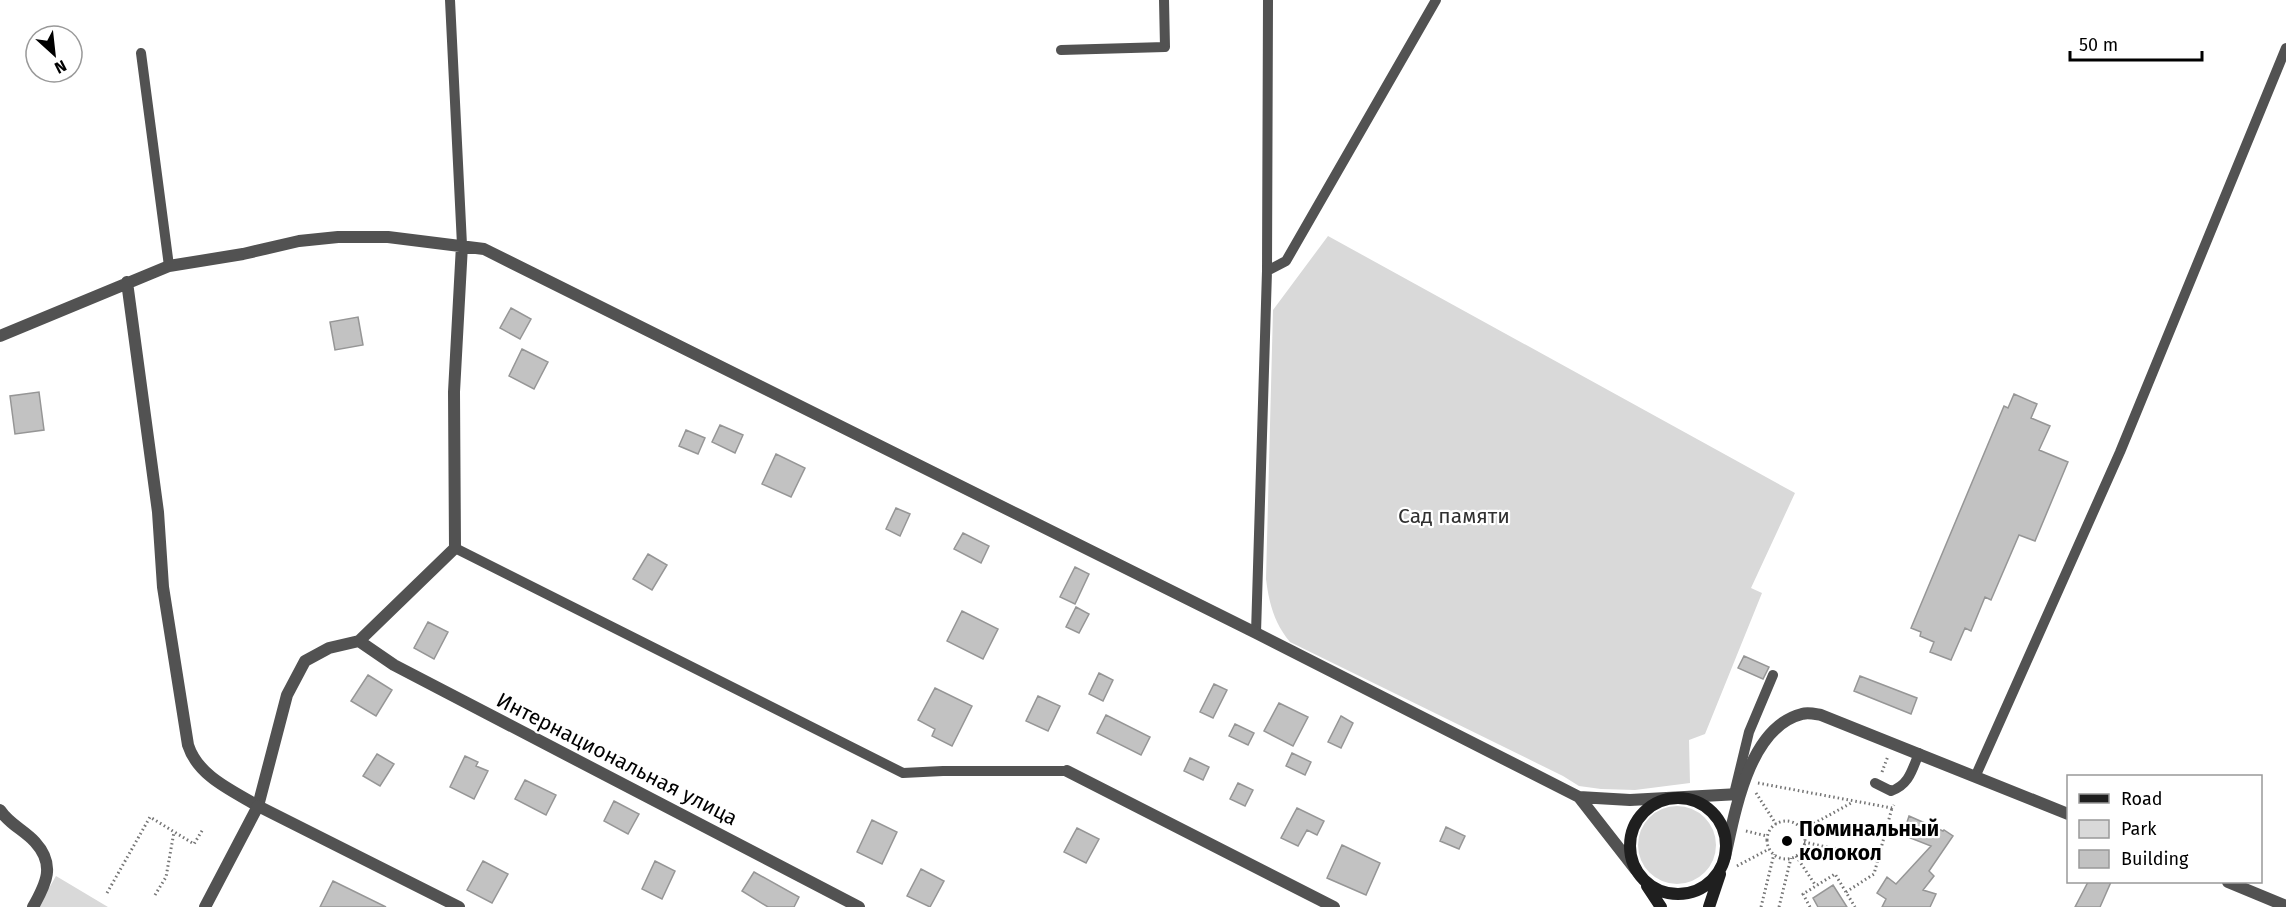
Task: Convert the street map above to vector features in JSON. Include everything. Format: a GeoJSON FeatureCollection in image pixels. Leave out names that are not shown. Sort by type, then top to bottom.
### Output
{"type":"FeatureCollection","features":[{"type":"Feature","properties":{"kind":"main road"},"geometry":{"type":"LineString","coordinates":[[1661,907],[1636,870],[1629,848],[1634,825],[1649,807],[1670,798],[1694,800],[1713,813],[1725,833],[1730,858],[1709,907]]}},
{"type":"Feature","properties":{"kind":"main road"},"geometry":{"type":"LineString","coordinates":[[1636,870],[1643,879],[1662,892],[1685,894],[1696,891],[1715,878],[1730,858]]}},
{"type":"Feature","properties":{"kind":"street"},"geometry":{"type":"LineString","coordinates":[[0,336],[169,266],[243,254],[299,241],[338,237],[388,237],[484,249],[1256,633],[1579,797],[1630,800],[1741,795]]}},
{"type":"Feature","properties":{"kind":"street"},"geometry":{"type":"LineString","coordinates":[[205,907],[258,806],[287,695],[305,661],[329,648],[359,641],[455,548],[454,392],[462,245]]}},
{"type":"Feature","properties":{"kind":"street"},"geometry":{"type":"LineString","coordinates":[[127,282],[158,512],[163,587],[192,758],[210,777],[258,806],[459,907]]}},
{"type":"Feature","properties":{"kind":"street","name":"Интернациональная улица"},"geometry":{"type":"LineString","coordinates":[[359,641],[394,665],[859,907]]}},
{"type":"Feature","properties":{"kind":"street"},"geometry":{"type":"LineString","coordinates":[[1730,858],[1741,795],[1764,743],[1782,723],[1803,713],[1821,714],[2067,814]]}},
{"type":"Feature","properties":{"kind":"street"},"geometry":{"type":"LineString","coordinates":[[1066,771],[1334,907]]}},
{"type":"Feature","properties":{"kind":"street"},"geometry":{"type":"LineString","coordinates":[[1579,797],[1636,870]]}},
{"type":"Feature","properties":{"kind":"street"},"geometry":{"type":"LineString","coordinates":[[0,810],[10,822],[35,842],[47,864],[48,878],[33,907]]}},
{"type":"Feature","properties":{"kind":"street"},"geometry":{"type":"LineString","coordinates":[[2230,883],[2286,906]]}},
{"type":"Feature","properties":{"kind":"lane"},"geometry":{"type":"LineString","coordinates":[[450,0],[462,245]]}},
{"type":"Feature","properties":{"kind":"lane"},"geometry":{"type":"LineString","coordinates":[[1061,50],[1165,47],[1164,0]]}},
{"type":"Feature","properties":{"kind":"lane"},"geometry":{"type":"LineString","coordinates":[[1256,633],[1267,271],[1268,0]]}},
{"type":"Feature","properties":{"kind":"lane"},"geometry":{"type":"LineString","coordinates":[[1267,271],[1286,261],[1436,0]]}},
{"type":"Feature","properties":{"kind":"lane"},"geometry":{"type":"LineString","coordinates":[[1976,775],[2120,452],[2286,48]]}},
{"type":"Feature","properties":{"kind":"lane"},"geometry":{"type":"LineString","coordinates":[[141,52],[169,266]]}},
{"type":"Feature","properties":{"kind":"lane"},"geometry":{"type":"LineString","coordinates":[[455,548],[903,773],[1066,771]]}},
{"type":"Feature","properties":{"kind":"lane"},"geometry":{"type":"LineString","coordinates":[[1741,795],[1749,732],[1773,675]]}},
{"type":"Feature","properties":{"kind":"lane"},"geometry":{"type":"LineString","coordinates":[[1875,783],[1891,791],[1901,788],[1909,777],[1919,753]]}},
{"type":"Feature","properties":{"kind":"path"},"geometry":{"type":"LineString","coordinates":[[1753,782],[1892,808]]}},
{"type":"Feature","properties":{"kind":"path"},"geometry":{"type":"LineString","coordinates":[[1741,795],[1752,787],[1776,824]]}},
{"type":"Feature","properties":{"kind":"path"},"geometry":{"type":"LineString","coordinates":[[1846,892],[1874,874],[1892,808],[1901,788]]}},
{"type":"Feature","properties":{"kind":"path"},"geometry":{"type":"LineString","coordinates":[[1802,830],[1854,801]]}},
{"type":"Feature","properties":{"kind":"path"},"geometry":{"type":"LineString","coordinates":[[107,893],[150,817],[194,843],[203,829]]}},
{"type":"Feature","properties":{"kind":"path"},"geometry":{"type":"LineString","coordinates":[[1786,821],[1793,822],[1802,830],[1804,842],[1801,851],[1796,856],[1781,858],[1769,849],[1767,836],[1776,824],[1786,821]]}},
{"type":"Feature","properties":{"kind":"path"},"geometry":{"type":"LineString","coordinates":[[1741,830],[1767,836]]}},
{"type":"Feature","properties":{"kind":"path"},"geometry":{"type":"LineString","coordinates":[[155,896],[166,877],[174,832]]}},
{"type":"Feature","properties":{"kind":"path"},"geometry":{"type":"LineString","coordinates":[[1804,842],[1877,858]]}},
{"type":"Feature","properties":{"kind":"path"},"geometry":{"type":"LineString","coordinates":[[1730,858],[1731,869],[1769,849]]}},
{"type":"Feature","properties":{"kind":"path"},"geometry":{"type":"LineString","coordinates":[[1761,907],[1774,854]]}},
{"type":"Feature","properties":{"kind":"path"},"geometry":{"type":"LineString","coordinates":[[1796,856],[1816,886]]}},
{"type":"Feature","properties":{"kind":"path"},"geometry":{"type":"LineString","coordinates":[[1779,907],[1791,858]]}},
{"type":"Feature","properties":{"kind":"path"},"geometry":{"type":"LineString","coordinates":[[1810,907],[1803,894],[1835,874],[1855,907]]}},
{"type":"Feature","properties":{"kind":"green space","name":"Сад памяти"},"geometry":{"type":"Polygon","coordinates":[[[1328,236],[1795,493],[1751,588],[1762,593],[1705,734],[1689,740],[1690,783],[1635,790],[1579,786],[1563,776],[1290,642],[1284,635],[1273,612],[1266,579],[1273,310],[1328,236]]]}},
{"type":"Feature","properties":{"kind":"green space"},"geometry":{"type":"Polygon","coordinates":[[[1677,806],[1692,809],[1705,817],[1713,830],[1716,845],[1713,860],[1705,873],[1692,881],[1677,884],[1662,881],[1649,873],[1641,860],[1638,845],[1641,830],[1649,817],[1662,809],[1677,806]]]}},
{"type":"Feature","properties":{"kind":"green space"},"geometry":{"type":"Polygon","coordinates":[[[56,876],[108,907],[38,907],[56,876]]]}},
{"type":"Feature","properties":{"kind":"building"},"geometry":{"type":"Polygon","coordinates":[[[511,308],[531,319],[520,339],[500,328],[511,308]]]}},
{"type":"Feature","properties":{"kind":"building"},"geometry":{"type":"Polygon","coordinates":[[[358,317],[363,345],[335,350],[330,322],[358,317]]]}},
{"type":"Feature","properties":{"kind":"building"},"geometry":{"type":"Polygon","coordinates":[[[522,349],[548,362],[534,389],[509,376],[522,349]]]}},
{"type":"Feature","properties":{"kind":"building"},"geometry":{"type":"Polygon","coordinates":[[[39,392],[44,430],[15,434],[10,396],[39,392]]]}},
{"type":"Feature","properties":{"kind":"building"},"geometry":{"type":"Polygon","coordinates":[[[2014,394],[2037,404],[2031,418],[2050,426],[2039,450],[2068,462],[2035,541],[2019,535],[1991,600],[1985,597],[1971,631],[1965,628],[1951,660],[1930,652],[1934,642],[1920,636],[1921,632],[1911,628],[2004,406],[2008,408],[2014,394]]]}},
{"type":"Feature","properties":{"kind":"building"},"geometry":{"type":"Polygon","coordinates":[[[720,425],[743,435],[735,453],[712,442],[720,425]]]}},
{"type":"Feature","properties":{"kind":"building"},"geometry":{"type":"Polygon","coordinates":[[[686,430],[705,438],[698,454],[679,446],[686,430]]]}},
{"type":"Feature","properties":{"kind":"building"},"geometry":{"type":"Polygon","coordinates":[[[776,454],[805,468],[791,497],[762,484],[776,454]]]}},
{"type":"Feature","properties":{"kind":"building"},"geometry":{"type":"Polygon","coordinates":[[[896,508],[910,514],[900,536],[886,529],[896,508]]]}},
{"type":"Feature","properties":{"kind":"building"},"geometry":{"type":"Polygon","coordinates":[[[963,533],[989,546],[981,563],[954,549],[963,533]]]}},
{"type":"Feature","properties":{"kind":"building"},"geometry":{"type":"Polygon","coordinates":[[[648,554],[667,565],[652,590],[633,579],[648,554]]]}},
{"type":"Feature","properties":{"kind":"building"},"geometry":{"type":"Polygon","coordinates":[[[1075,567],[1089,574],[1075,604],[1060,597],[1075,567]]]}},
{"type":"Feature","properties":{"kind":"building"},"geometry":{"type":"Polygon","coordinates":[[[1076,607],[1089,614],[1079,633],[1066,627],[1076,607]]]}},
{"type":"Feature","properties":{"kind":"building"},"geometry":{"type":"Polygon","coordinates":[[[962,611],[998,629],[983,659],[947,641],[962,611]]]}},
{"type":"Feature","properties":{"kind":"building"},"geometry":{"type":"Polygon","coordinates":[[[428,622],[448,632],[434,659],[414,648],[428,622]]]}},
{"type":"Feature","properties":{"kind":"building"},"geometry":{"type":"Polygon","coordinates":[[[1744,656],[1769,667],[1763,679],[1738,668],[1744,656]]]}},
{"type":"Feature","properties":{"kind":"building"},"geometry":{"type":"Polygon","coordinates":[[[1099,673],[1113,680],[1103,701],[1089,694],[1099,673]]]}},
{"type":"Feature","properties":{"kind":"building"},"geometry":{"type":"Polygon","coordinates":[[[368,675],[392,690],[376,716],[351,701],[368,675]]]}},
{"type":"Feature","properties":{"kind":"building"},"geometry":{"type":"Polygon","coordinates":[[[1860,676],[1917,698],[1911,714],[1854,691],[1860,676]]]}},
{"type":"Feature","properties":{"kind":"building"},"geometry":{"type":"Polygon","coordinates":[[[1214,684],[1227,690],[1213,718],[1200,712],[1214,684]]]}},
{"type":"Feature","properties":{"kind":"building"},"geometry":{"type":"Polygon","coordinates":[[[935,688],[972,706],[952,746],[932,736],[935,729],[918,720],[935,688]]]}},
{"type":"Feature","properties":{"kind":"building"},"geometry":{"type":"Polygon","coordinates":[[[1038,696],[1060,706],[1048,731],[1026,721],[1038,696]]]}},
{"type":"Feature","properties":{"kind":"building"},"geometry":{"type":"Polygon","coordinates":[[[1279,703],[1308,717],[1293,746],[1264,731],[1279,703]]]}},
{"type":"Feature","properties":{"kind":"building"},"geometry":{"type":"Polygon","coordinates":[[[1106,715],[1150,737],[1141,755],[1097,733],[1106,715]]]}},
{"type":"Feature","properties":{"kind":"building"},"geometry":{"type":"Polygon","coordinates":[[[1341,716],[1353,723],[1341,748],[1328,742],[1341,716]]]}},
{"type":"Feature","properties":{"kind":"building"},"geometry":{"type":"Polygon","coordinates":[[[1235,724],[1254,733],[1248,745],[1229,736],[1235,724]]]}},
{"type":"Feature","properties":{"kind":"building"},"geometry":{"type":"Polygon","coordinates":[[[1292,753],[1311,762],[1305,775],[1286,766],[1292,753]]]}},
{"type":"Feature","properties":{"kind":"building"},"geometry":{"type":"Polygon","coordinates":[[[377,754],[394,764],[380,786],[363,776],[377,754]]]}},
{"type":"Feature","properties":{"kind":"building"},"geometry":{"type":"Polygon","coordinates":[[[465,756],[478,762],[476,766],[488,771],[474,799],[450,787],[465,756]]]}},
{"type":"Feature","properties":{"kind":"building"},"geometry":{"type":"Polygon","coordinates":[[[1190,758],[1209,767],[1203,780],[1184,771],[1190,758]]]}},
{"type":"Feature","properties":{"kind":"building"},"geometry":{"type":"Polygon","coordinates":[[[525,780],[556,795],[546,815],[515,799],[525,780]]]}},
{"type":"Feature","properties":{"kind":"building"},"geometry":{"type":"Polygon","coordinates":[[[1238,783],[1253,790],[1245,806],[1230,799],[1238,783]]]}},
{"type":"Feature","properties":{"kind":"building"},"geometry":{"type":"Polygon","coordinates":[[[614,801],[639,814],[628,834],[604,821],[614,801]]]}},
{"type":"Feature","properties":{"kind":"building"},"geometry":{"type":"Polygon","coordinates":[[[1297,808],[1324,821],[1317,835],[1307,830],[1298,846],[1281,838],[1297,808]]]}},
{"type":"Feature","properties":{"kind":"building"},"geometry":{"type":"Polygon","coordinates":[[[1909,816],[1953,836],[1929,871],[1934,876],[1923,890],[1936,894],[1930,907],[1882,907],[1886,899],[1877,893],[1887,877],[1896,884],[1931,846],[1903,835],[1909,816]]]}},
{"type":"Feature","properties":{"kind":"building"},"geometry":{"type":"Polygon","coordinates":[[[872,820],[897,832],[882,864],[857,852],[872,820]]]}},
{"type":"Feature","properties":{"kind":"building"},"geometry":{"type":"Polygon","coordinates":[[[1446,827],[1465,836],[1459,849],[1440,841],[1446,827]]]}},
{"type":"Feature","properties":{"kind":"building"},"geometry":{"type":"Polygon","coordinates":[[[1077,828],[1099,839],[1086,863],[1064,852],[1077,828]]]}},
{"type":"Feature","properties":{"kind":"building"},"geometry":{"type":"Polygon","coordinates":[[[1342,845],[1380,863],[1366,895],[1327,878],[1342,845]]]}},
{"type":"Feature","properties":{"kind":"building"},"geometry":{"type":"Polygon","coordinates":[[[483,861],[508,874],[492,903],[467,890],[483,861]]]}},
{"type":"Feature","properties":{"kind":"building"},"geometry":{"type":"Polygon","coordinates":[[[655,861],[675,871],[662,899],[642,889],[655,861]]]}},
{"type":"Feature","properties":{"kind":"building"},"geometry":{"type":"Polygon","coordinates":[[[921,869],[944,881],[930,907],[907,896],[921,869]]]}},
{"type":"Feature","properties":{"kind":"building"},"geometry":{"type":"Polygon","coordinates":[[[754,872],[799,897],[794,907],[768,907],[742,891],[754,872]]]}},
{"type":"Feature","properties":{"kind":"building"},"geometry":{"type":"Polygon","coordinates":[[[333,881],[386,907],[320,907],[333,881]]]}},
{"type":"Feature","properties":{"kind":"building"},"geometry":{"type":"Polygon","coordinates":[[[2087,883],[2111,883],[2100,907],[2075,907],[2087,883]]]}},
{"type":"Feature","properties":{"kind":"building"},"geometry":{"type":"Polygon","coordinates":[[[1833,885],[1847,907],[1818,907],[1813,898],[1833,885]]]}},
{"type":"Feature","properties":{"kind":"place","name":"Поминальный колокол"},"geometry":{"type":"Point","coordinates":[1787,841]}}]}
